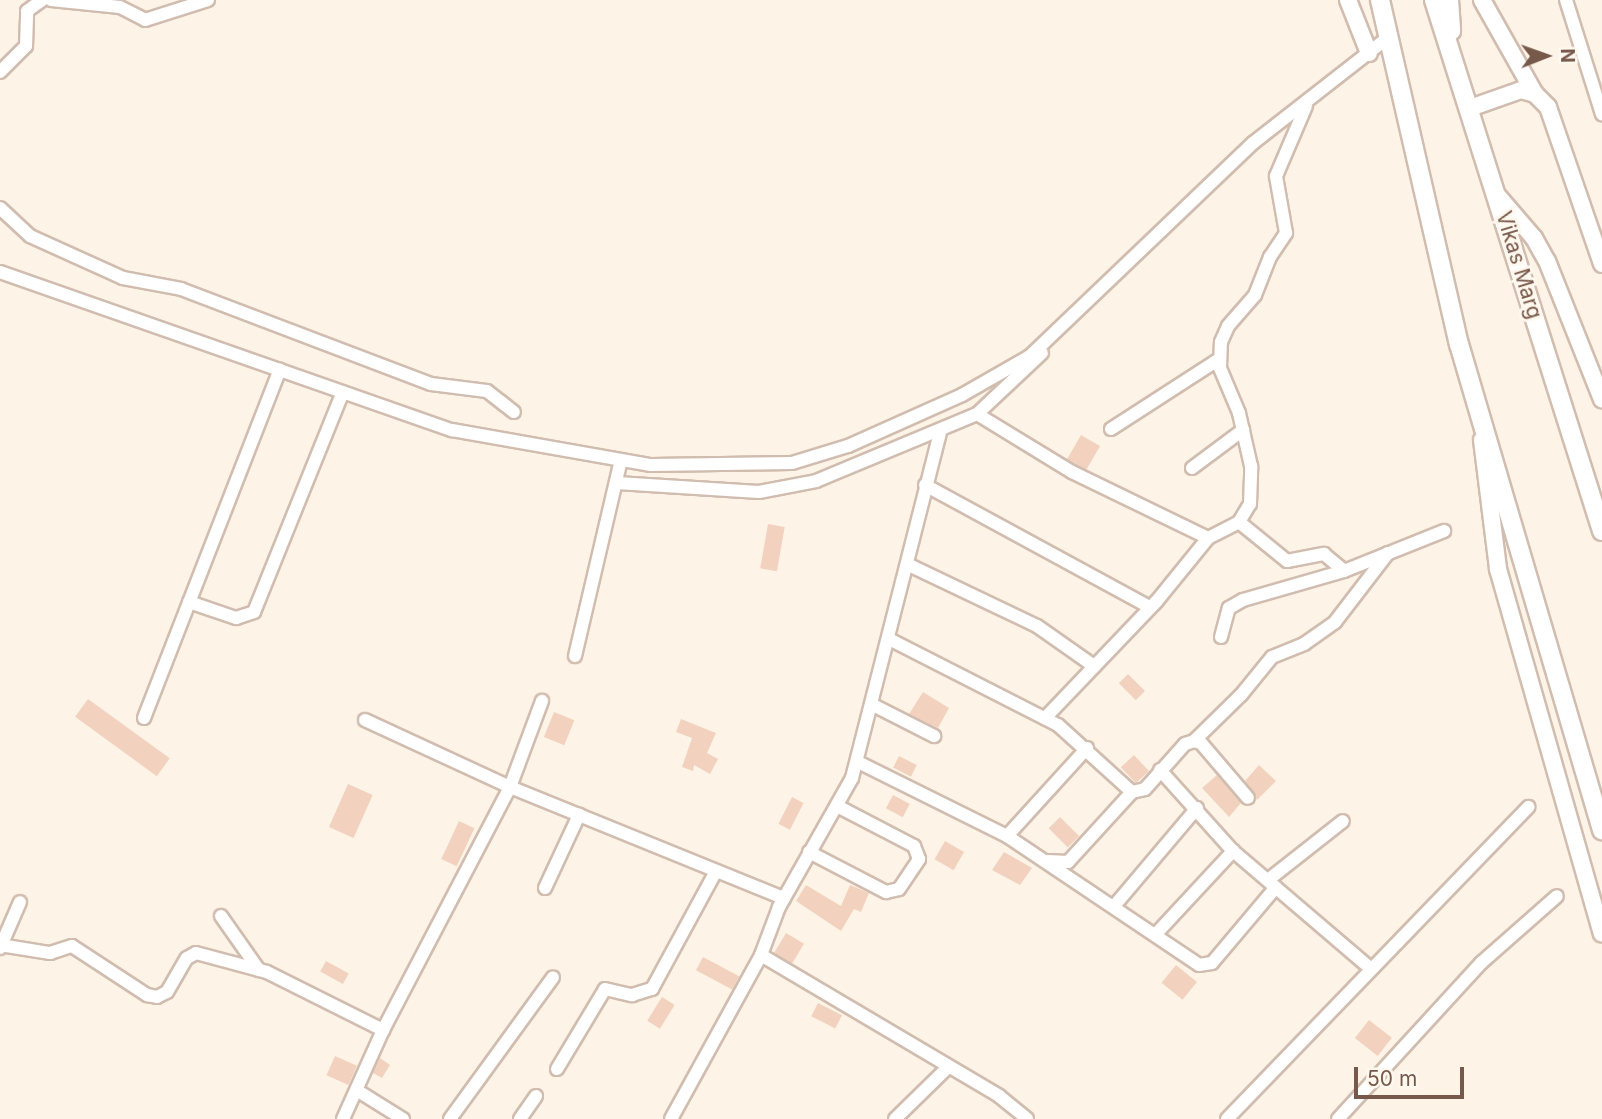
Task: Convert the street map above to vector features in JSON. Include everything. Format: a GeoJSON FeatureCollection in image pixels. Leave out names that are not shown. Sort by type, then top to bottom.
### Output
{"type":"FeatureCollection","features":[{"type":"Feature","properties":{"kind":"main road"},"geometry":{"type":"LineString","coordinates":[[1380,0],[1391,34],[1458,344],[1602,830]]}},
{"type":"Feature","properties":{"kind":"main road","name":"Vikas Marg"},"geometry":{"type":"LineString","coordinates":[[1434,0],[1602,531]]}},
{"type":"Feature","properties":{"kind":"main road"},"geometry":{"type":"LineString","coordinates":[[1449,0],[1454,66]]}},
{"type":"Feature","properties":{"kind":"street"},"geometry":{"type":"LineString","coordinates":[[0,72],[26,46],[27,10],[42,0]]}},
{"type":"Feature","properties":{"kind":"street"},"geometry":{"type":"LineString","coordinates":[[51,0],[120,7],[145,20],[208,0]]}},
{"type":"Feature","properties":{"kind":"street"},"geometry":{"type":"LineString","coordinates":[[1348,0],[1369,53]]}},
{"type":"Feature","properties":{"kind":"street"},"geometry":{"type":"LineString","coordinates":[[1482,0],[1535,94],[1557,122],[1598,239],[1602,264]]}},
{"type":"Feature","properties":{"kind":"street"},"geometry":{"type":"LineString","coordinates":[[1566,0],[1602,114]]}},
{"type":"Feature","properties":{"kind":"street"},"geometry":{"type":"LineString","coordinates":[[0,272],[452,430],[621,460],[758,466],[821,456],[962,395],[1016,366],[1079,310],[1253,143],[1391,34]]}},
{"type":"Feature","properties":{"kind":"street"},"geometry":{"type":"LineString","coordinates":[[1470,108],[1504,93],[1535,94]]}},
{"type":"Feature","properties":{"kind":"street"},"geometry":{"type":"LineString","coordinates":[[1045,718],[1150,607],[1208,538],[1239,522],[1254,486],[1243,430],[1219,359],[1222,334],[1255,295],[1270,257],[1286,233],[1276,176],[1310,100]]}},
{"type":"Feature","properties":{"kind":"street"},"geometry":{"type":"LineString","coordinates":[[1497,195],[1534,238],[1547,261],[1602,399]]}},
{"type":"Feature","properties":{"kind":"street"},"geometry":{"type":"LineString","coordinates":[[0,208],[30,236],[122,278],[181,289],[431,384],[487,391],[514,412]]}},
{"type":"Feature","properties":{"kind":"street"},"geometry":{"type":"LineString","coordinates":[[617,484],[674,490],[788,489],[940,433],[977,414],[1019,379],[1079,310]]}},
{"type":"Feature","properties":{"kind":"street"},"geometry":{"type":"LineString","coordinates":[[1111,429],[1219,359]]}},
{"type":"Feature","properties":{"kind":"street"},"geometry":{"type":"LineString","coordinates":[[144,718],[280,370]]}},
{"type":"Feature","properties":{"kind":"street"},"geometry":{"type":"LineString","coordinates":[[189,602],[236,618],[254,612],[343,392]]}},
{"type":"Feature","properties":{"kind":"street"},"geometry":{"type":"LineString","coordinates":[[977,414],[1072,472],[1208,538]]}},
{"type":"Feature","properties":{"kind":"street"},"geometry":{"type":"LineString","coordinates":[[1480,415],[1498,569],[1602,933]]}},
{"type":"Feature","properties":{"kind":"street"},"geometry":{"type":"LineString","coordinates":[[1192,468],[1243,430]]}},
{"type":"Feature","properties":{"kind":"street"},"geometry":{"type":"LineString","coordinates":[[671,1119],[761,955],[784,898],[837,806],[858,762],[940,433]]}},
{"type":"Feature","properties":{"kind":"street"},"geometry":{"type":"LineString","coordinates":[[575,656],[621,460]]}},
{"type":"Feature","properties":{"kind":"street"},"geometry":{"type":"LineString","coordinates":[[925,485],[1150,607]]}},
{"type":"Feature","properties":{"kind":"street"},"geometry":{"type":"LineString","coordinates":[[1239,522],[1286,561],[1324,554],[1344,570]]}},
{"type":"Feature","properties":{"kind":"street"},"geometry":{"type":"LineString","coordinates":[[1221,637],[1229,608],[1243,600],[1344,570],[1444,531]]}},
{"type":"Feature","properties":{"kind":"street"},"geometry":{"type":"LineString","coordinates":[[1046,861],[1068,862],[1132,792],[1144,789],[1241,695],[1272,657],[1304,644],[1335,622],[1388,553]]}},
{"type":"Feature","properties":{"kind":"street"},"geometry":{"type":"LineString","coordinates":[[909,565],[1037,626],[1094,666]]}},
{"type":"Feature","properties":{"kind":"street"},"geometry":{"type":"LineString","coordinates":[[889,639],[1045,718],[1087,748],[1132,792]]}},
{"type":"Feature","properties":{"kind":"street"},"geometry":{"type":"LineString","coordinates":[[343,1119],[358,1091],[383,1030],[510,787],[542,701]]}},
{"type":"Feature","properties":{"kind":"street"},"geometry":{"type":"LineString","coordinates":[[871,704],[934,736]]}},
{"type":"Feature","properties":{"kind":"street"},"geometry":{"type":"LineString","coordinates":[[365,720],[510,787],[784,898]]}},
{"type":"Feature","properties":{"kind":"street"},"geometry":{"type":"LineString","coordinates":[[1194,741],[1201,743],[1248,798]]}},
{"type":"Feature","properties":{"kind":"street"},"geometry":{"type":"LineString","coordinates":[[1007,836],[1087,748]]}},
{"type":"Feature","properties":{"kind":"street"},"geometry":{"type":"LineString","coordinates":[[858,762],[1007,836],[1206,966],[1272,883],[1343,821]]}},
{"type":"Feature","properties":{"kind":"street"},"geometry":{"type":"LineString","coordinates":[[1160,771],[1197,808],[1233,851],[1370,968]]}},
{"type":"Feature","properties":{"kind":"street"},"geometry":{"type":"LineString","coordinates":[[809,852],[886,892],[899,889],[919,859],[914,846],[837,806]]}},
{"type":"Feature","properties":{"kind":"street"},"geometry":{"type":"LineString","coordinates":[[1227,1119],[1528,807]]}},
{"type":"Feature","properties":{"kind":"street"},"geometry":{"type":"LineString","coordinates":[[1115,905],[1197,808]]}},
{"type":"Feature","properties":{"kind":"street"},"geometry":{"type":"LineString","coordinates":[[545,888],[579,815]]}},
{"type":"Feature","properties":{"kind":"street"},"geometry":{"type":"LineString","coordinates":[[1155,934],[1233,851]]}},
{"type":"Feature","properties":{"kind":"street"},"geometry":{"type":"LineString","coordinates":[[557,1069],[605,989],[632,995],[652,989],[716,871]]}},
{"type":"Feature","properties":{"kind":"street"},"geometry":{"type":"LineString","coordinates":[[1338,1119],[1481,963],[1557,896]]}},
{"type":"Feature","properties":{"kind":"street"},"geometry":{"type":"LineString","coordinates":[[20,902],[0,946],[50,953],[72,946],[147,995],[157,997],[167,992],[192,954],[259,970],[383,1030]]}},
{"type":"Feature","properties":{"kind":"street"},"geometry":{"type":"LineString","coordinates":[[220,916],[259,970]]}},
{"type":"Feature","properties":{"kind":"street"},"geometry":{"type":"LineString","coordinates":[[761,955],[947,1068],[999,1096],[1027,1119]]}},
{"type":"Feature","properties":{"kind":"street"},"geometry":{"type":"LineString","coordinates":[[450,1119],[553,977]]}},
{"type":"Feature","properties":{"kind":"street"},"geometry":{"type":"LineString","coordinates":[[895,1119],[947,1068]]}},
{"type":"Feature","properties":{"kind":"street"},"geometry":{"type":"LineString","coordinates":[[358,1091],[403,1119]]}},
{"type":"Feature","properties":{"kind":"street"},"geometry":{"type":"LineString","coordinates":[[520,1119],[536,1096]]}},
{"type":"Feature","properties":{"kind":"building"},"geometry":{"type":"Polygon","coordinates":[[[1081,435],[1100,446],[1086,470],[1067,459],[1081,435]]]}},
{"type":"Feature","properties":{"kind":"building"},"geometry":{"type":"Polygon","coordinates":[[[768,524],[785,527],[777,571],[760,568],[768,524]]]}},
{"type":"Feature","properties":{"kind":"building"},"geometry":{"type":"Polygon","coordinates":[[[1128,674],[1145,691],[1136,700],[1119,683],[1128,674]]]}},
{"type":"Feature","properties":{"kind":"building"},"geometry":{"type":"Polygon","coordinates":[[[923,692],[949,708],[938,728],[909,714],[923,692]]]}},
{"type":"Feature","properties":{"kind":"building"},"geometry":{"type":"Polygon","coordinates":[[[88,699],[170,758],[157,776],[75,717],[88,699]]]}},
{"type":"Feature","properties":{"kind":"building"},"geometry":{"type":"Polygon","coordinates":[[[554,712],[574,720],[564,745],[544,737],[554,712]]]}},
{"type":"Feature","properties":{"kind":"building"},"geometry":{"type":"Polygon","coordinates":[[[681,719],[716,733],[707,753],[718,759],[710,774],[694,765],[693,771],[682,767],[692,738],[676,732],[681,719]]]}},
{"type":"Feature","properties":{"kind":"building"},"geometry":{"type":"Polygon","coordinates":[[[1134,755],[1149,771],[1136,783],[1121,767],[1134,755]]]}},
{"type":"Feature","properties":{"kind":"building"},"geometry":{"type":"Polygon","coordinates":[[[899,756],[917,765],[911,777],[893,768],[899,756]]]}},
{"type":"Feature","properties":{"kind":"building"},"geometry":{"type":"Polygon","coordinates":[[[1259,765],[1276,781],[1257,800],[1245,781],[1259,765]]]}},
{"type":"Feature","properties":{"kind":"building"},"geometry":{"type":"Polygon","coordinates":[[[1217,775],[1241,803],[1229,817],[1202,788],[1217,775]]]}},
{"type":"Feature","properties":{"kind":"building"},"geometry":{"type":"Polygon","coordinates":[[[348,784],[373,795],[354,838],[329,827],[348,784]]]}},
{"type":"Feature","properties":{"kind":"building"},"geometry":{"type":"Polygon","coordinates":[[[893,795],[910,804],[903,817],[886,808],[893,795]]]}},
{"type":"Feature","properties":{"kind":"building"},"geometry":{"type":"Polygon","coordinates":[[[792,797],[804,803],[790,830],[778,824],[792,797]]]}},
{"type":"Feature","properties":{"kind":"building"},"geometry":{"type":"Polygon","coordinates":[[[1060,817],[1079,836],[1068,847],[1049,828],[1060,817]]]}},
{"type":"Feature","properties":{"kind":"building"},"geometry":{"type":"Polygon","coordinates":[[[459,821],[474,828],[457,866],[441,859],[459,821]]]}},
{"type":"Feature","properties":{"kind":"building"},"geometry":{"type":"Polygon","coordinates":[[[945,841],[964,852],[954,870],[934,859],[945,841]]]}},
{"type":"Feature","properties":{"kind":"building"},"geometry":{"type":"Polygon","coordinates":[[[1004,852],[1032,868],[1020,885],[992,870],[1004,852]]]}},
{"type":"Feature","properties":{"kind":"building"},"geometry":{"type":"Polygon","coordinates":[[[806,885],[841,906],[850,885],[869,893],[861,912],[854,909],[841,931],[796,901],[806,885]]]}},
{"type":"Feature","properties":{"kind":"building"},"geometry":{"type":"Polygon","coordinates":[[[786,933],[804,944],[792,964],[774,953],[786,933]]]}},
{"type":"Feature","properties":{"kind":"building"},"geometry":{"type":"Polygon","coordinates":[[[703,957],[739,976],[732,989],[696,970],[703,957]]]}},
{"type":"Feature","properties":{"kind":"building"},"geometry":{"type":"Polygon","coordinates":[[[326,961],[349,974],[343,984],[320,971],[326,961]]]}},
{"type":"Feature","properties":{"kind":"building"},"geometry":{"type":"Polygon","coordinates":[[[1176,965],[1197,982],[1183,1000],[1162,983],[1176,965]]]}},
{"type":"Feature","properties":{"kind":"building"},"geometry":{"type":"Polygon","coordinates":[[[662,997],[675,1005],[660,1029],[647,1021],[662,997]]]}},
{"type":"Feature","properties":{"kind":"building"},"geometry":{"type":"Polygon","coordinates":[[[818,1003],[842,1015],[835,1029],[811,1016],[818,1003]]]}},
{"type":"Feature","properties":{"kind":"building"},"geometry":{"type":"Polygon","coordinates":[[[1369,1020],[1392,1038],[1378,1056],[1355,1038],[1369,1020]]]}},
{"type":"Feature","properties":{"kind":"building"},"geometry":{"type":"Polygon","coordinates":[[[335,1056],[357,1066],[348,1085],[326,1075],[335,1056]]]}},
{"type":"Feature","properties":{"kind":"building"},"geometry":{"type":"Polygon","coordinates":[[[380,1058],[390,1065],[382,1078],[373,1073],[380,1058]]]}}]}
